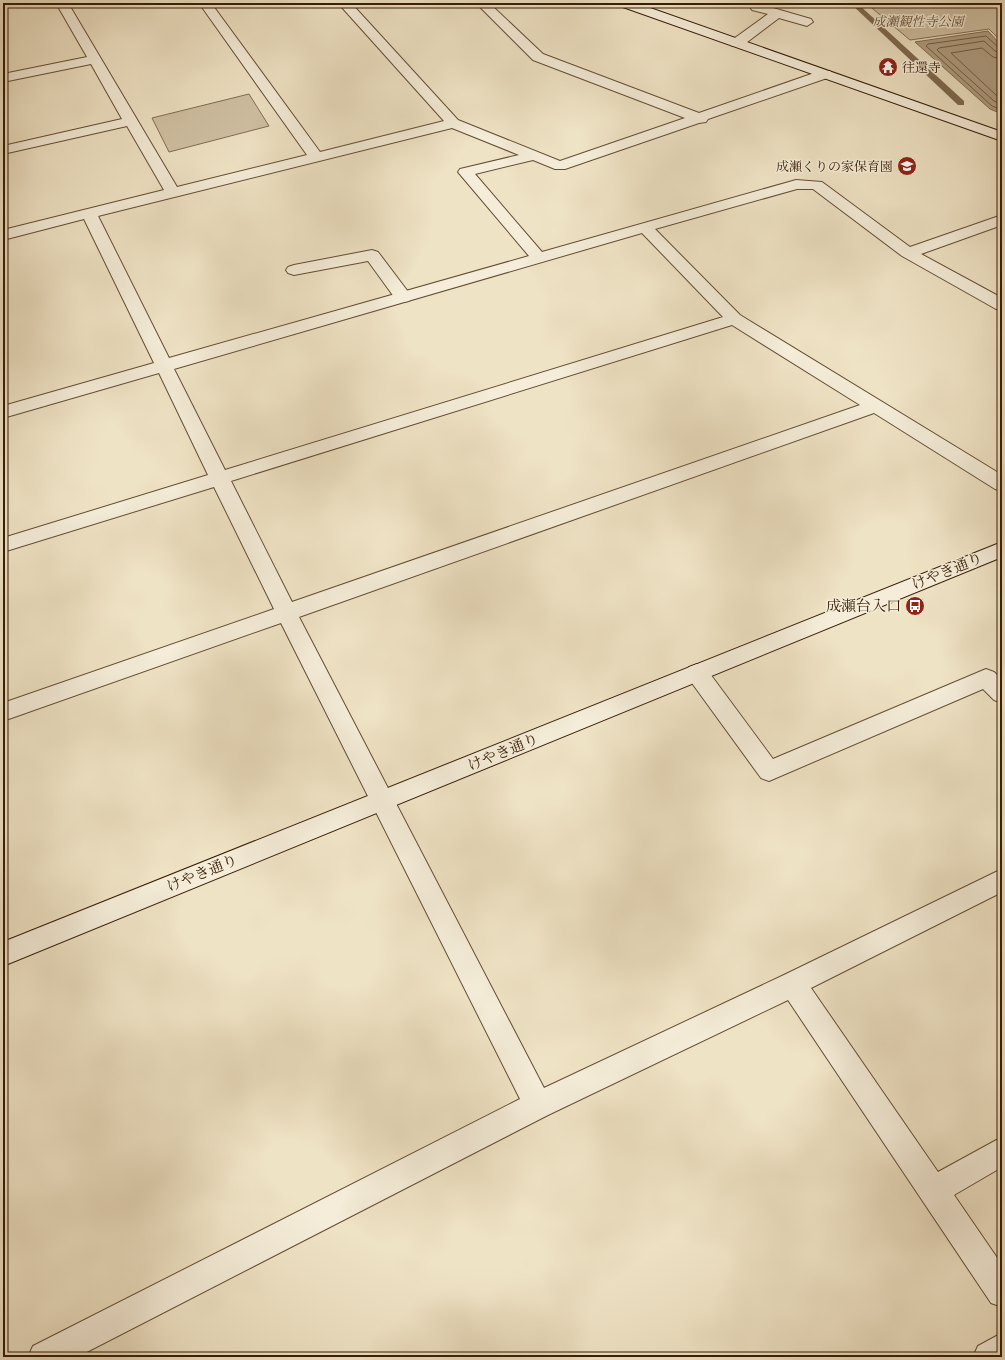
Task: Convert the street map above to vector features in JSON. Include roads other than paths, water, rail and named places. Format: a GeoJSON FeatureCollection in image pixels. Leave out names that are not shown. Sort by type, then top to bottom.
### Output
{"type":"FeatureCollection","features":[{"type":"Feature","properties":{"kind":"street"},"geometry":{"type":"LineString","coordinates":[[62,3],[172,192]]}},
{"type":"Feature","properties":{"kind":"street"},"geometry":{"type":"LineString","coordinates":[[205,3],[316,157]]}},
{"type":"Feature","properties":{"kind":"street"},"geometry":{"type":"LineString","coordinates":[[344,3],[453,123],[560,166],[701,119],[825,74]]}},
{"type":"Feature","properties":{"kind":"street"},"geometry":{"type":"LineString","coordinates":[[482,3],[538,57],[701,119]]}},
{"type":"Feature","properties":{"kind":"street"},"geometry":{"type":"LineString","coordinates":[[624,3],[1002,137]]}},
{"type":"Feature","properties":{"kind":"street"},"geometry":{"type":"LineString","coordinates":[[756,7],[807,22]]}},
{"type":"Feature","properties":{"kind":"street"},"geometry":{"type":"LineString","coordinates":[[737,43],[778,13]]}},
{"type":"Feature","properties":{"kind":"street"},"geometry":{"type":"LineString","coordinates":[[3,78],[94,59]]}},
{"type":"Feature","properties":{"kind":"street"},"geometry":{"type":"LineString","coordinates":[[3,150],[131,121]]}},
{"type":"Feature","properties":{"kind":"street"},"geometry":{"type":"LineString","coordinates":[[3,235],[453,123]]}},
{"type":"Feature","properties":{"kind":"street"},"geometry":{"type":"LineString","coordinates":[[532,156],[465,172],[539,258]]}},
{"type":"Feature","properties":{"kind":"street"},"geometry":{"type":"LineString","coordinates":[[3,412],[796,184],[817,185],[908,253],[1002,305]]}},
{"type":"Feature","properties":{"kind":"street"},"geometry":{"type":"LineString","coordinates":[[89,214],[286,612],[538,1105]]}},
{"type":"Feature","properties":{"kind":"street"},"geometry":{"type":"LineString","coordinates":[[908,253],[1002,220]]}},
{"type":"Feature","properties":{"kind":"street"},"geometry":{"type":"LineString","coordinates":[[646,228],[734,319],[1002,484]]}},
{"type":"Feature","properties":{"kind":"street"},"geometry":{"type":"LineString","coordinates":[[294,270],[372,255],[403,297]]}},
{"type":"Feature","properties":{"kind":"street"},"geometry":{"type":"LineString","coordinates":[[3,545],[734,319]]}},
{"type":"Feature","properties":{"kind":"street"},"geometry":{"type":"LineString","coordinates":[[3,712],[876,406]]}},
{"type":"Feature","properties":{"kind":"street","name":"けやき通り"},"geometry":{"type":"LineString","coordinates":[[3,954],[1002,549]]}},
{"type":"Feature","properties":{"kind":"street"},"geometry":{"type":"LineString","coordinates":[[697,673],[769,771],[986,678],[1002,694]]}},
{"type":"Feature","properties":{"kind":"street"},"geometry":{"type":"LineString","coordinates":[[44,1357],[538,1105],[793,984],[1002,880]]}},
{"type":"Feature","properties":{"kind":"street"},"geometry":{"type":"LineString","coordinates":[[793,984],[1002,1292]]}},
{"type":"Feature","properties":{"kind":"street"},"geometry":{"type":"LineString","coordinates":[[933,1190],[1002,1151]]}},
{"type":"Feature","properties":{"kind":"street"},"geometry":{"type":"LineString","coordinates":[[989,1357],[1002,1349]]}},
{"type":"Feature","properties":{"kind":"water"},"geometry":{"type":"Polygon","coordinates":[[[988,31],[1002,46],[1002,114],[990,109],[915,42],[988,31]]]}},
{"type":"Feature","properties":{"kind":"waterway"},"geometry":{"type":"LineString","coordinates":[[853,3],[961,103]]}},
{"type":"Feature","properties":{"kind":"place","name":"往還寺"},"geometry":{"type":"Point","coordinates":[888,67]}},
{"type":"Feature","properties":{"kind":"place","name":"成瀬くりの家保育園"},"geometry":{"type":"Point","coordinates":[907,166]}},
{"type":"Feature","properties":{"kind":"place","name":"成瀬台入口"},"geometry":{"type":"Point","coordinates":[915,606]}},
{"type":"Feature","properties":{"kind":"park label","name":"成瀬観性寺公園"},"geometry":{"type":"Point","coordinates":[918,21]}}]}
